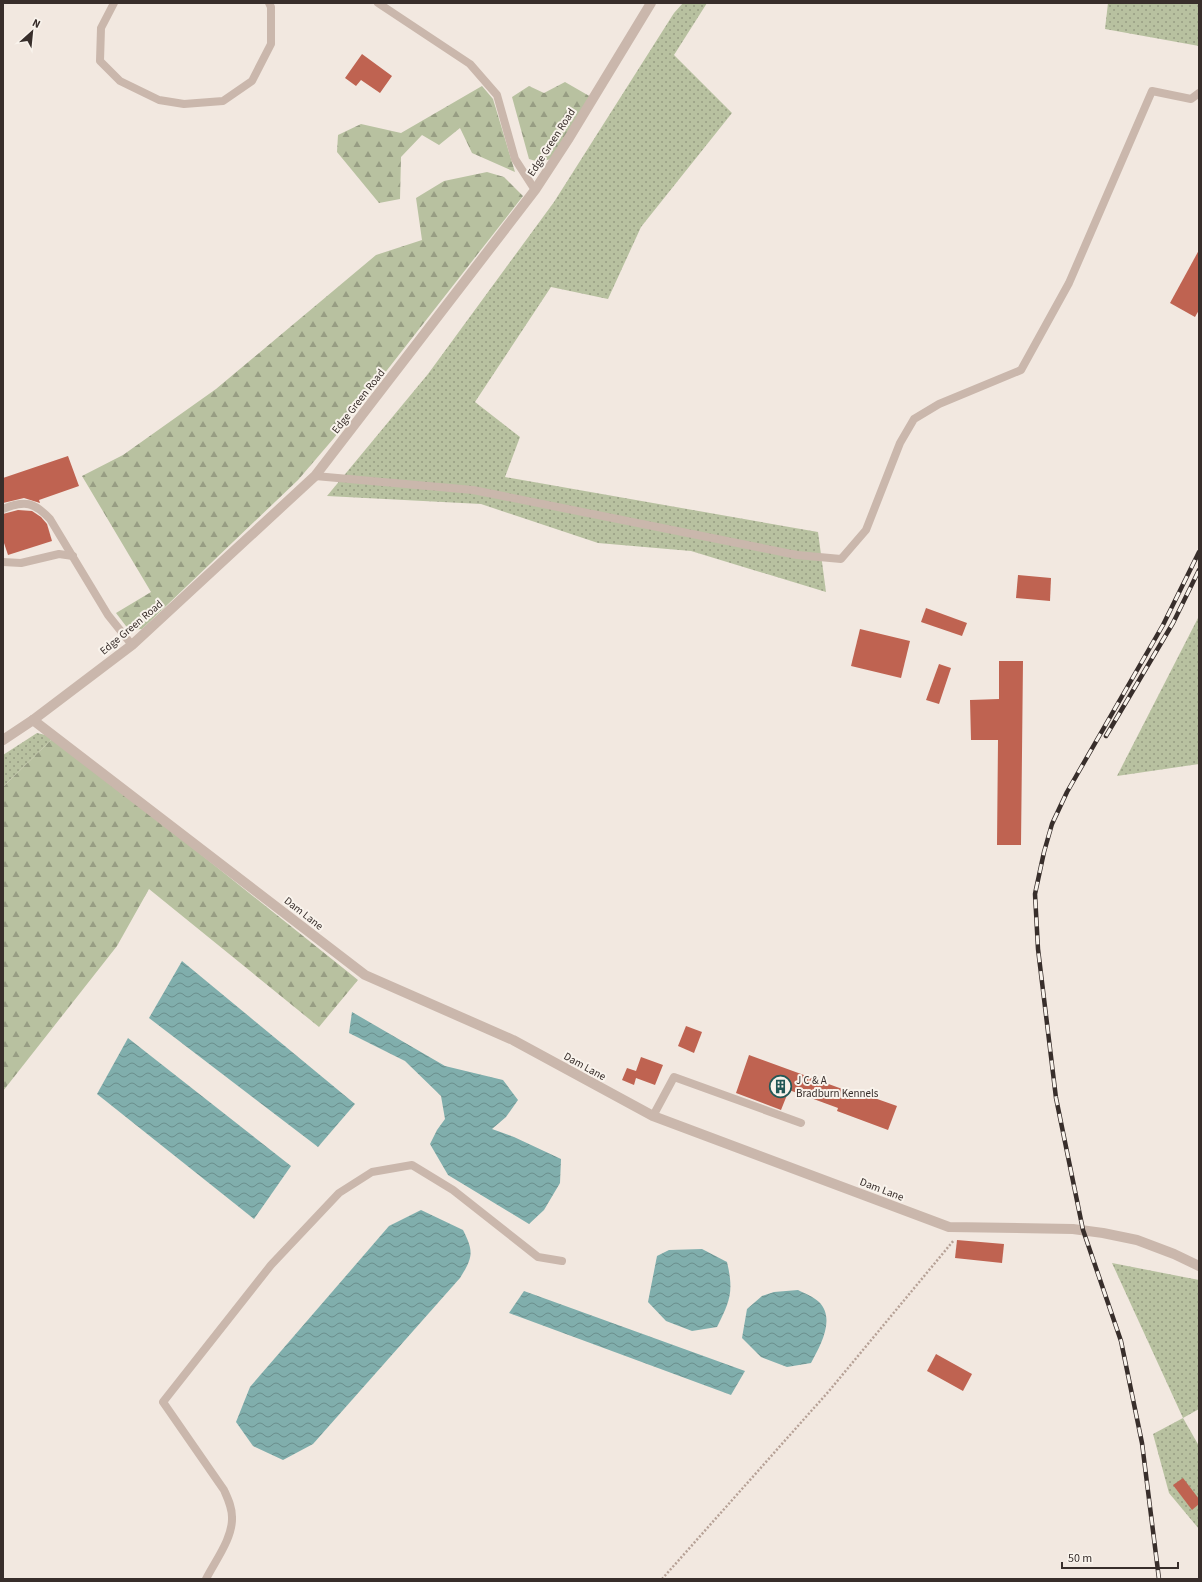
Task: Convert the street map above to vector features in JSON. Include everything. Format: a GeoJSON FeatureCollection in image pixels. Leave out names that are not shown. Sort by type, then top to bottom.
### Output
{"type":"FeatureCollection","features":[{"type":"Feature","properties":{"kind":"street","name":"Edge Green Road"},"geometry":{"type":"LineString","coordinates":[[3,740],[33,720],[132,645],[314,476],[535,190],[569,138],[651,3]]}},
{"type":"Feature","properties":{"kind":"street","name":"Dam Lane"},"geometry":{"type":"LineString","coordinates":[[33,720],[365,975],[513,1040],[653,1116],[949,1227],[1074,1229],[1103,1233],[1137,1240],[1174,1254],[1199,1266]]}},
{"type":"Feature","properties":{"kind":"lane"},"geometry":{"type":"LineString","coordinates":[[114,3],[101,28],[100,61],[120,81],[159,100],[184,104],[223,101],[252,81],[271,44],[271,7],[269,3]]}},
{"type":"Feature","properties":{"kind":"lane"},"geometry":{"type":"LineString","coordinates":[[378,3],[470,64],[497,95],[516,159],[535,190]]}},
{"type":"Feature","properties":{"kind":"lane"},"geometry":{"type":"LineString","coordinates":[[314,476],[473,490],[797,555],[841,559],[866,530],[900,443],[914,419],[939,404],[1021,370],[1069,283],[1152,91],[1191,99],[1199,93]]}},
{"type":"Feature","properties":{"kind":"lane"},"geometry":{"type":"LineString","coordinates":[[3,509],[23,503],[32,504],[42,510],[50,518],[108,616],[132,645]]}},
{"type":"Feature","properties":{"kind":"lane"},"geometry":{"type":"LineString","coordinates":[[3,562],[21,563],[59,554],[73,556]]}},
{"type":"Feature","properties":{"kind":"lane"},"geometry":{"type":"LineString","coordinates":[[653,1116],[674,1077],[802,1122]]}},
{"type":"Feature","properties":{"kind":"lane"},"geometry":{"type":"LineString","coordinates":[[206,1579],[229,1535],[232,1518],[231,1505],[224,1490],[163,1402],[271,1265],[339,1193],[372,1172],[412,1165],[453,1190],[538,1256],[562,1261]]}},
{"type":"Feature","properties":{"kind":"path"},"geometry":{"type":"LineString","coordinates":[[662,1579],[829,1391],[964,1228]]}},
{"type":"Feature","properties":{"kind":"green space"},"geometry":{"type":"Polygon","coordinates":[[[683,3],[707,3],[674,55],[732,113],[641,227],[608,299],[551,287],[475,402],[520,437],[505,477],[818,532],[826,592],[691,551],[598,543],[481,504],[327,496],[428,374],[554,202],[674,13],[683,3]]]}},
{"type":"Feature","properties":{"kind":"green space"},"geometry":{"type":"Polygon","coordinates":[[[1108,3],[1199,3],[1199,46],[1105,29],[1108,3]]]}},
{"type":"Feature","properties":{"kind":"green space"},"geometry":{"type":"Polygon","coordinates":[[[565,82],[591,97],[551,159],[539,162],[529,159],[512,97],[529,86],[544,93],[565,82]]]}},
{"type":"Feature","properties":{"kind":"green space"},"geometry":{"type":"Polygon","coordinates":[[[482,86],[493,99],[515,172],[472,153],[460,128],[439,145],[422,135],[401,157],[400,199],[379,203],[337,152],[338,135],[361,124],[401,133],[482,86]]]}},
{"type":"Feature","properties":{"kind":"green space"},"geometry":{"type":"Polygon","coordinates":[[[487,172],[504,177],[523,196],[334,438],[298,480],[142,629],[129,630],[116,613],[151,592],[82,476],[123,455],[216,389],[376,255],[422,240],[416,198],[444,181],[487,172]]]}},
{"type":"Feature","properties":{"kind":"green space"},"geometry":{"type":"Polygon","coordinates":[[[1199,616],[1199,764],[1117,776],[1199,616]]]}},
{"type":"Feature","properties":{"kind":"green space"},"geometry":{"type":"Polygon","coordinates":[[[37,733],[54,737],[3,787],[3,755],[37,733]]]}},
{"type":"Feature","properties":{"kind":"green space"},"geometry":{"type":"Polygon","coordinates":[[[54,737],[358,980],[319,1027],[149,889],[117,946],[3,1091],[3,787],[54,737]]]}},
{"type":"Feature","properties":{"kind":"green space"},"geometry":{"type":"Polygon","coordinates":[[[1112,1263],[1199,1280],[1199,1409],[1183,1418],[1112,1263]]]}},
{"type":"Feature","properties":{"kind":"green space"},"geometry":{"type":"Polygon","coordinates":[[[1183,1418],[1199,1446],[1199,1529],[1169,1493],[1153,1434],[1183,1418]]]}},
{"type":"Feature","properties":{"kind":"water"},"geometry":{"type":"Polygon","coordinates":[[[182,961],[355,1104],[318,1147],[149,1018],[182,961]]]}},
{"type":"Feature","properties":{"kind":"water"},"geometry":{"type":"Polygon","coordinates":[[[352,1012],[445,1066],[503,1080],[518,1100],[506,1117],[492,1129],[514,1137],[561,1159],[560,1183],[544,1210],[529,1224],[448,1175],[430,1144],[437,1130],[445,1119],[441,1096],[405,1061],[349,1033],[352,1012]]]}},
{"type":"Feature","properties":{"kind":"water"},"geometry":{"type":"Polygon","coordinates":[[[128,1038],[291,1166],[254,1219],[97,1094],[128,1038]]]}},
{"type":"Feature","properties":{"kind":"water"},"geometry":{"type":"Polygon","coordinates":[[[421,1210],[463,1230],[469,1244],[470,1259],[460,1278],[313,1444],[283,1460],[253,1446],[236,1422],[250,1387],[389,1226],[421,1210]]]}},
{"type":"Feature","properties":{"kind":"water"},"geometry":{"type":"Polygon","coordinates":[[[702,1249],[727,1262],[730,1281],[730,1296],[717,1327],[692,1331],[666,1321],[648,1302],[657,1256],[669,1250],[702,1249]]]}},
{"type":"Feature","properties":{"kind":"water"},"geometry":{"type":"Polygon","coordinates":[[[798,1290],[819,1302],[824,1309],[826,1316],[825,1332],[811,1363],[787,1367],[761,1357],[742,1338],[747,1309],[762,1296],[774,1292],[798,1290]]]}},
{"type":"Feature","properties":{"kind":"water"},"geometry":{"type":"Polygon","coordinates":[[[524,1291],[745,1371],[731,1395],[509,1313],[524,1291]]]}},
{"type":"Feature","properties":{"kind":"building"},"geometry":{"type":"Polygon","coordinates":[[[362,54],[392,76],[380,93],[361,80],[356,86],[345,78],[362,54]]]}},
{"type":"Feature","properties":{"kind":"building"},"geometry":{"type":"Polygon","coordinates":[[[1199,250],[1199,310],[1195,317],[1170,303],[1199,250]]]}},
{"type":"Feature","properties":{"kind":"building"},"geometry":{"type":"Polygon","coordinates":[[[68,456],[79,486],[39,500],[40,503],[24,498],[3,503],[3,478],[68,456]]]}},
{"type":"Feature","properties":{"kind":"building"},"geometry":{"type":"Polygon","coordinates":[[[18,510],[32,511],[41,517],[47,524],[52,541],[8,555],[3,540],[3,514],[18,510]]]}},
{"type":"Feature","properties":{"kind":"building"},"geometry":{"type":"Polygon","coordinates":[[[1018,575],[1051,578],[1050,601],[1016,598],[1018,575]]]}},
{"type":"Feature","properties":{"kind":"building"},"geometry":{"type":"Polygon","coordinates":[[[926,608],[967,623],[962,636],[921,622],[926,608]]]}},
{"type":"Feature","properties":{"kind":"building"},"geometry":{"type":"Polygon","coordinates":[[[860,629],[910,641],[901,678],[851,666],[860,629]]]}},
{"type":"Feature","properties":{"kind":"building"},"geometry":{"type":"Polygon","coordinates":[[[999,661],[1023,661],[1021,845],[997,845],[998,740],[971,740],[970,700],[999,699],[999,661]]]}},
{"type":"Feature","properties":{"kind":"building"},"geometry":{"type":"Polygon","coordinates":[[[939,664],[951,668],[939,704],[926,700],[939,664]]]}},
{"type":"Feature","properties":{"kind":"building"},"geometry":{"type":"Polygon","coordinates":[[[686,1026],[702,1032],[694,1053],[678,1046],[686,1026]]]}},
{"type":"Feature","properties":{"kind":"building"},"geometry":{"type":"Polygon","coordinates":[[[749,1055],[845,1090],[846,1088],[897,1106],[888,1130],[837,1111],[838,1108],[789,1090],[781,1110],[736,1093],[749,1055]]]}},
{"type":"Feature","properties":{"kind":"building"},"geometry":{"type":"Polygon","coordinates":[[[641,1057],[663,1065],[655,1085],[636,1078],[634,1085],[622,1080],[627,1068],[636,1071],[641,1057]]]}},
{"type":"Feature","properties":{"kind":"building"},"geometry":{"type":"Polygon","coordinates":[[[957,1240],[1004,1244],[1002,1263],[955,1258],[957,1240]]]}},
{"type":"Feature","properties":{"kind":"building"},"geometry":{"type":"Polygon","coordinates":[[[936,1354],[972,1374],[963,1391],[927,1371],[936,1354]]]}},
{"type":"Feature","properties":{"kind":"building"},"geometry":{"type":"Polygon","coordinates":[[[1183,1478],[1199,1499],[1199,1504],[1192,1510],[1173,1485],[1183,1478]]]}},
{"type":"Feature","properties":{"kind":"railway"},"geometry":{"type":"LineString","coordinates":[[1159,1579],[1142,1443],[1121,1341],[1083,1230],[1056,1098],[1038,949],[1035,894],[1052,824],[1067,792],[1163,625],[1199,552]]}},
{"type":"Feature","properties":{"kind":"railway"},"geometry":{"type":"LineString","coordinates":[[1106,736],[1173,623],[1199,570]]}},
{"type":"Feature","properties":{"kind":"place","name":"J C & A Bradburn Kennels"},"geometry":{"type":"Point","coordinates":[780,1086]}}]}
